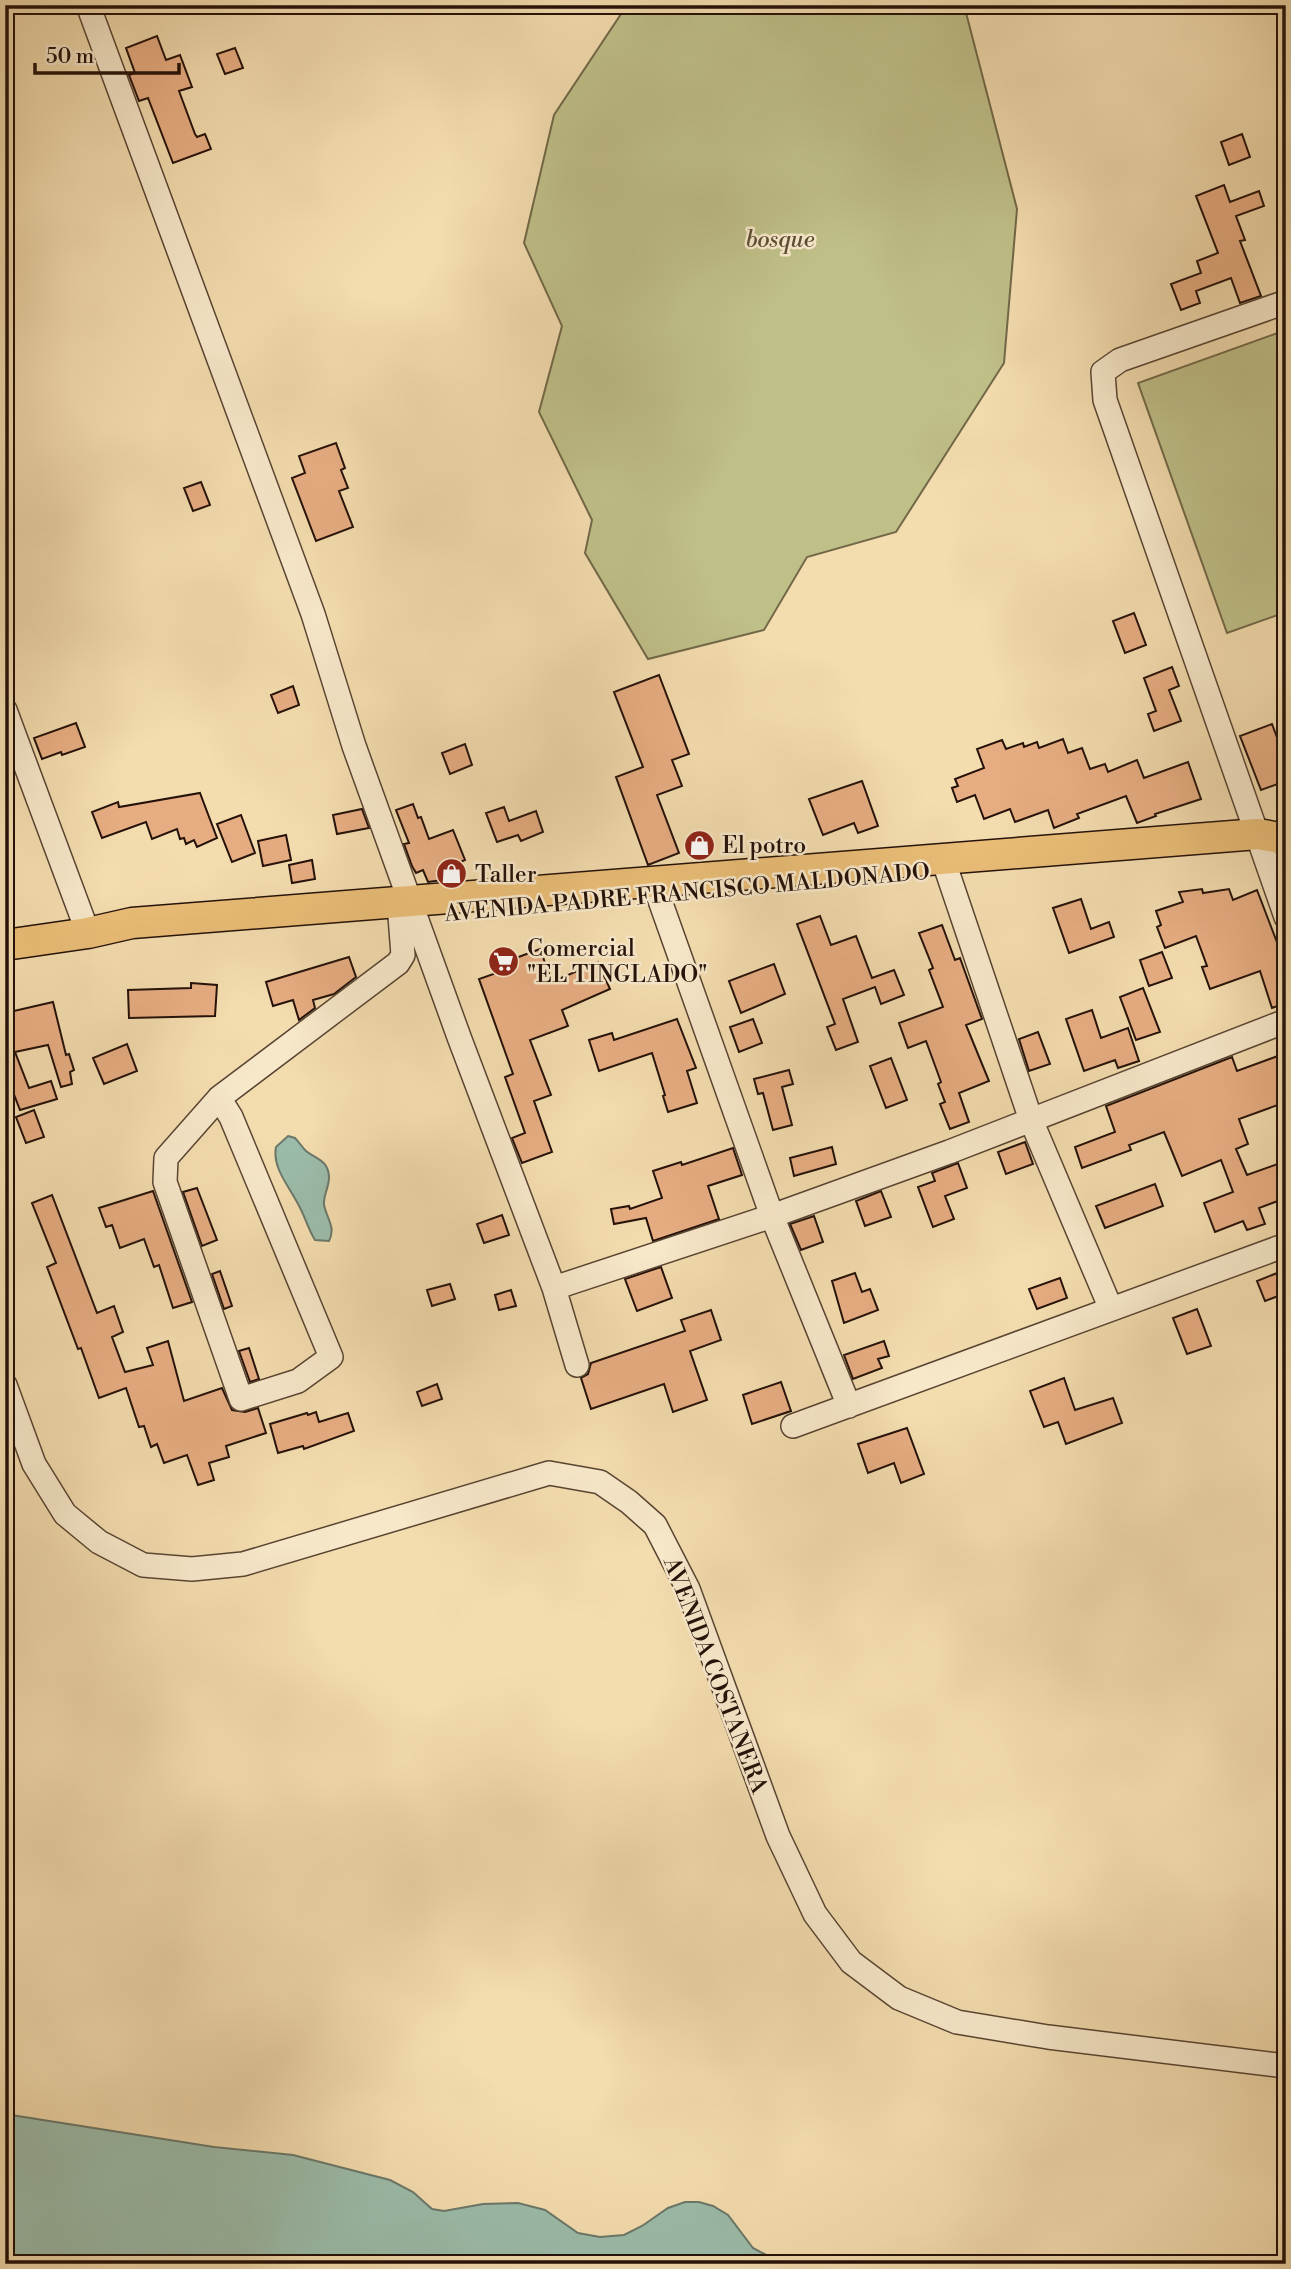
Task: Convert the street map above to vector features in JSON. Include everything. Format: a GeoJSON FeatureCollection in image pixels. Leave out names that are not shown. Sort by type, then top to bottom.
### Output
{"type":"FeatureCollection","features":[{"type":"Feature","properties":{"kind":"main road","name":"AVENIDA PADRE FRANCISCO MALDONADO"},"geometry":{"type":"LineString","coordinates":[[5,946],[88,933],[134,939],[409,911],[1273,843]]}},
{"type":"Feature","properties":{"kind":"main road","name":"AVENIDA PADRE FRANCISCO MALDONADO"},"geometry":{"type":"LineString","coordinates":[[409,911],[658,895],[1273,843]]}},
{"type":"Feature","properties":{"kind":"street"},"geometry":{"type":"LineString","coordinates":[[88,5],[313,614],[409,911],[554,1288],[577,1365]]}},
{"type":"Feature","properties":{"kind":"street"},"geometry":{"type":"LineString","coordinates":[[1286,302],[1120,360],[1103,372],[1105,400],[1273,843],[1286,917]]}},
{"type":"Feature","properties":{"kind":"street"},"geometry":{"type":"LineString","coordinates":[[5,710],[88,933]]}},
{"type":"Feature","properties":{"kind":"street"},"geometry":{"type":"LineString","coordinates":[[1273,843],[1286,820]]}},
{"type":"Feature","properties":{"kind":"street"},"geometry":{"type":"LineString","coordinates":[[947,871],[1031,1120],[1111,1309]]}},
{"type":"Feature","properties":{"kind":"street"},"geometry":{"type":"LineString","coordinates":[[658,895],[772,1216],[849,1406]]}},
{"type":"Feature","properties":{"kind":"street"},"geometry":{"type":"LineString","coordinates":[[219,1098],[231,1117],[331,1357],[298,1381],[241,1399],[165,1182],[166,1158],[219,1098],[398,963],[403,955],[409,911]]}},
{"type":"Feature","properties":{"kind":"street"},"geometry":{"type":"LineString","coordinates":[[554,1288],[772,1216],[1031,1120],[1286,1021]]}},
{"type":"Feature","properties":{"kind":"street"},"geometry":{"type":"LineString","coordinates":[[793,1426],[1286,1245]]}},
{"type":"Feature","properties":{"kind":"street","name":"AVENIDA COSTANERA"},"geometry":{"type":"LineString","coordinates":[[5,1385],[34,1464],[65,1514],[99,1542],[144,1565],[192,1569],[243,1564],[548,1473],[600,1482],[629,1502],[655,1525],[688,1589],[778,1836],[815,1914],[851,1962],[899,1998],[957,2022],[1048,2037],[1286,2066]]}},
{"type":"Feature","properties":{"kind":"green space","name":"bosque"},"geometry":{"type":"Polygon","coordinates":[[[627,5],[964,5],[1017,209],[1004,363],[896,532],[807,557],[764,630],[648,659],[585,553],[592,520],[539,412],[562,326],[524,243],[554,115],[627,5]]]}},
{"type":"Feature","properties":{"kind":"green space"},"geometry":{"type":"Polygon","coordinates":[[[1286,330],[1286,612],[1227,633],[1138,383],[1286,330]]]}},
{"type":"Feature","properties":{"kind":"shaded area"},"geometry":{"type":"Polygon","coordinates":[[[288,1136],[295,1138],[306,1151],[327,1167],[329,1178],[324,1205],[331,1227],[329,1241],[315,1240],[279,1170],[276,1147],[288,1136]]]}},
{"type":"Feature","properties":{"kind":"shaded area"},"geometry":{"type":"Polygon","coordinates":[[[5,2114],[214,2147],[293,2155],[390,2180],[413,2192],[432,2209],[444,2211],[483,2204],[518,2203],[545,2210],[578,2233],[600,2237],[624,2235],[668,2208],[685,2202],[699,2202],[728,2215],[753,2248],[790,2264],[5,2264],[5,2114]]]}},
{"type":"Feature","properties":{"kind":"building"},"geometry":{"type":"Polygon","coordinates":[[[157,36],[166,60],[180,55],[192,87],[179,91],[195,134],[197,137],[205,134],[211,149],[173,163],[148,98],[139,101],[129,75],[135,73],[126,48],[157,36]]]}},
{"type":"Feature","properties":{"kind":"building"},"geometry":{"type":"Polygon","coordinates":[[[235,48],[243,68],[225,74],[217,54],[235,48]]]}},
{"type":"Feature","properties":{"kind":"building"},"geometry":{"type":"Polygon","coordinates":[[[1242,134],[1250,157],[1229,165],[1221,142],[1242,134]]]}},
{"type":"Feature","properties":{"kind":"building"},"geometry":{"type":"Polygon","coordinates":[[[1224,185],[1230,202],[1259,191],[1264,206],[1236,216],[1245,240],[1240,241],[1261,296],[1240,303],[1231,278],[1196,291],[1200,303],[1181,310],[1171,284],[1201,273],[1197,261],[1218,253],[1196,196],[1224,185]]]}},
{"type":"Feature","properties":{"kind":"building"},"geometry":{"type":"Polygon","coordinates":[[[336,443],[345,468],[341,470],[348,488],[339,491],[353,527],[316,541],[292,478],[305,473],[299,456],[336,443]]]}},
{"type":"Feature","properties":{"kind":"building"},"geometry":{"type":"Polygon","coordinates":[[[201,482],[210,505],[193,511],[184,488],[201,482]]]}},
{"type":"Feature","properties":{"kind":"building"},"geometry":{"type":"Polygon","coordinates":[[[1134,613],[1146,645],[1125,653],[1113,621],[1134,613]]]}},
{"type":"Feature","properties":{"kind":"building"},"geometry":{"type":"Polygon","coordinates":[[[1172,667],[1179,686],[1169,690],[1181,721],[1154,731],[1148,714],[1156,711],[1144,678],[1172,667]]]}},
{"type":"Feature","properties":{"kind":"building"},"geometry":{"type":"Polygon","coordinates":[[[659,675],[689,754],[672,760],[682,786],[657,795],[679,853],[648,865],[616,777],[643,767],[614,692],[659,675]]]}},
{"type":"Feature","properties":{"kind":"building"},"geometry":{"type":"Polygon","coordinates":[[[293,686],[299,705],[278,713],[271,695],[293,686]]]}},
{"type":"Feature","properties":{"kind":"building"},"geometry":{"type":"Polygon","coordinates":[[[76,723],[85,747],[42,759],[34,738],[76,723]]]}},
{"type":"Feature","properties":{"kind":"building"},"geometry":{"type":"Polygon","coordinates":[[[1272,724],[1286,762],[1286,781],[1261,790],[1240,736],[1272,724]]]}},
{"type":"Feature","properties":{"kind":"building"},"geometry":{"type":"Polygon","coordinates":[[[1063,739],[1068,753],[1082,748],[1090,769],[1105,764],[1108,772],[1137,760],[1144,778],[1188,762],[1201,799],[1155,814],[1156,816],[1137,823],[1126,796],[1077,814],[1079,818],[1054,828],[1048,810],[1015,822],[1010,809],[984,819],[975,795],[957,802],[952,788],[958,786],[955,779],[984,768],[977,749],[1002,740],[1006,749],[1023,743],[1024,747],[1037,742],[1039,748],[1063,739]]]}},
{"type":"Feature","properties":{"kind":"building"},"geometry":{"type":"Polygon","coordinates":[[[465,744],[472,765],[450,774],[442,753],[465,744]]]}},
{"type":"Feature","properties":{"kind":"building"},"geometry":{"type":"Polygon","coordinates":[[[862,781],[878,826],[858,833],[854,823],[823,835],[809,799],[862,781]]]}},
{"type":"Feature","properties":{"kind":"building"},"geometry":{"type":"Polygon","coordinates":[[[200,793],[217,838],[197,847],[194,840],[186,844],[184,838],[180,839],[177,829],[152,839],[146,822],[102,838],[92,812],[118,802],[119,807],[200,793]]]}},
{"type":"Feature","properties":{"kind":"building"},"geometry":{"type":"Polygon","coordinates":[[[413,804],[429,839],[453,830],[465,860],[441,874],[443,880],[428,882],[423,870],[416,873],[412,866],[404,844],[409,843],[396,810],[413,804]]]}},
{"type":"Feature","properties":{"kind":"building"},"geometry":{"type":"Polygon","coordinates":[[[504,807],[509,821],[536,811],[543,832],[521,841],[518,835],[497,842],[486,813],[504,807]]]}},
{"type":"Feature","properties":{"kind":"building"},"geometry":{"type":"Polygon","coordinates":[[[362,809],[369,828],[337,834],[333,815],[362,809]]]}},
{"type":"Feature","properties":{"kind":"building"},"geometry":{"type":"Polygon","coordinates":[[[241,815],[255,853],[232,862],[217,824],[241,815]]]}},
{"type":"Feature","properties":{"kind":"building"},"geometry":{"type":"Polygon","coordinates":[[[286,835],[291,860],[263,866],[258,841],[286,835]]]}},
{"type":"Feature","properties":{"kind":"building"},"geometry":{"type":"Polygon","coordinates":[[[312,860],[315,879],[292,883],[289,865],[312,860]]]}},
{"type":"Feature","properties":{"kind":"building"},"geometry":{"type":"Polygon","coordinates":[[[1202,889],[1203,893],[1229,889],[1233,900],[1257,890],[1286,966],[1286,1003],[1272,1008],[1260,971],[1210,989],[1202,967],[1207,966],[1196,936],[1165,948],[1157,927],[1161,925],[1156,911],[1183,902],[1179,892],[1202,889]]]}},
{"type":"Feature","properties":{"kind":"building"},"geometry":{"type":"Polygon","coordinates":[[[1081,899],[1091,929],[1109,922],[1114,937],[1069,953],[1053,908],[1081,899]]]}},
{"type":"Feature","properties":{"kind":"building"},"geometry":{"type":"Polygon","coordinates":[[[820,916],[831,945],[856,936],[872,978],[894,970],[904,995],[881,1004],[875,987],[843,999],[858,1042],[836,1050],[827,1027],[835,1024],[797,924],[820,916]]]}},
{"type":"Feature","properties":{"kind":"building"},"geometry":{"type":"Polygon","coordinates":[[[942,925],[955,960],[960,958],[982,1019],[966,1025],[989,1081],[959,1093],[969,1122],[950,1129],[940,1104],[945,1102],[938,1084],[941,1082],[926,1041],[908,1048],[899,1023],[943,1007],[929,970],[933,968],[919,933],[942,925]]]}},
{"type":"Feature","properties":{"kind":"building"},"geometry":{"type":"Polygon","coordinates":[[[540,949],[552,982],[598,962],[610,989],[562,1010],[568,1026],[530,1040],[551,1095],[534,1101],[552,1152],[522,1163],[512,1138],[525,1133],[505,1077],[513,1074],[479,979],[508,969],[505,962],[540,949]]]}},
{"type":"Feature","properties":{"kind":"building"},"geometry":{"type":"Polygon","coordinates":[[[1162,952],[1172,978],[1149,986],[1140,960],[1162,952]]]}},
{"type":"Feature","properties":{"kind":"building"},"geometry":{"type":"Polygon","coordinates":[[[349,957],[356,977],[334,994],[313,1000],[315,1008],[299,1020],[293,1000],[273,1006],[266,982],[349,957]]]}},
{"type":"Feature","properties":{"kind":"building"},"geometry":{"type":"Polygon","coordinates":[[[774,964],[785,994],[741,1013],[729,981],[774,964]]]}},
{"type":"Feature","properties":{"kind":"building"},"geometry":{"type":"Polygon","coordinates":[[[191,983],[217,985],[215,1016],[129,1018],[128,990],[191,988],[191,983]]]}},
{"type":"Feature","properties":{"kind":"building"},"geometry":{"type":"Polygon","coordinates":[[[1143,988],[1160,1032],[1136,1040],[1120,997],[1143,988]]]}},
{"type":"Feature","properties":{"kind":"building"},"geometry":{"type":"Polygon","coordinates":[[[53,1002],[66,1055],[69,1054],[74,1070],[70,1072],[72,1084],[61,1087],[48,1045],[15,1052],[29,1088],[51,1081],[57,1099],[20,1110],[5,1071],[5,1013],[53,1002]]]}},
{"type":"Feature","properties":{"kind":"building"},"geometry":{"type":"Polygon","coordinates":[[[1092,1010],[1101,1038],[1128,1028],[1139,1061],[1118,1068],[1115,1060],[1084,1071],[1066,1019],[1092,1010]]]}},
{"type":"Feature","properties":{"kind":"building"},"geometry":{"type":"Polygon","coordinates":[[[677,1019],[696,1068],[687,1071],[697,1103],[668,1112],[652,1053],[599,1071],[589,1040],[612,1033],[614,1040],[677,1019]]]}},
{"type":"Feature","properties":{"kind":"building"},"geometry":{"type":"Polygon","coordinates":[[[753,1019],[762,1043],[739,1052],[730,1027],[753,1019]]]}},
{"type":"Feature","properties":{"kind":"building"},"geometry":{"type":"Polygon","coordinates":[[[1038,1032],[1050,1064],[1029,1071],[1019,1039],[1038,1032]]]}},
{"type":"Feature","properties":{"kind":"building"},"geometry":{"type":"Polygon","coordinates":[[[127,1044],[137,1071],[104,1084],[93,1058],[127,1044]]]}},
{"type":"Feature","properties":{"kind":"building"},"geometry":{"type":"Polygon","coordinates":[[[1286,1053],[1286,1102],[1239,1119],[1248,1144],[1236,1149],[1247,1175],[1286,1161],[1286,1198],[1259,1208],[1265,1224],[1247,1230],[1243,1221],[1215,1232],[1204,1203],[1233,1192],[1221,1160],[1182,1176],[1164,1132],[1129,1145],[1131,1150],[1082,1168],[1075,1147],[1115,1132],[1106,1106],[1232,1057],[1237,1071],[1286,1053]]]}},
{"type":"Feature","properties":{"kind":"building"},"geometry":{"type":"Polygon","coordinates":[[[891,1058],[907,1100],[886,1108],[870,1066],[891,1058]]]}},
{"type":"Feature","properties":{"kind":"building"},"geometry":{"type":"Polygon","coordinates":[[[789,1070],[793,1084],[782,1087],[792,1125],[773,1130],[763,1093],[758,1094],[754,1079],[789,1070]]]}},
{"type":"Feature","properties":{"kind":"building"},"geometry":{"type":"Polygon","coordinates":[[[34,1110],[44,1137],[26,1143],[16,1117],[34,1110]]]}},
{"type":"Feature","properties":{"kind":"building"},"geometry":{"type":"Polygon","coordinates":[[[1025,1142],[1033,1164],[1006,1174],[998,1152],[1025,1142]]]}},
{"type":"Feature","properties":{"kind":"building"},"geometry":{"type":"Polygon","coordinates":[[[832,1147],[836,1164],[794,1176],[790,1158],[832,1147]]]}},
{"type":"Feature","properties":{"kind":"building"},"geometry":{"type":"Polygon","coordinates":[[[733,1148],[742,1175],[708,1186],[719,1219],[653,1241],[646,1218],[614,1224],[611,1209],[629,1206],[630,1209],[662,1198],[653,1171],[681,1162],[682,1165],[733,1148]]]}},
{"type":"Feature","properties":{"kind":"building"},"geometry":{"type":"Polygon","coordinates":[[[958,1163],[967,1188],[945,1196],[954,1219],[933,1227],[918,1187],[935,1181],[932,1173],[958,1163]]]}},
{"type":"Feature","properties":{"kind":"building"},"geometry":{"type":"Polygon","coordinates":[[[1155,1184],[1163,1206],[1105,1228],[1096,1206],[1155,1184]]]}},
{"type":"Feature","properties":{"kind":"building"},"geometry":{"type":"Polygon","coordinates":[[[197,1188],[217,1240],[202,1246],[183,1192],[197,1188]]]}},
{"type":"Feature","properties":{"kind":"building"},"geometry":{"type":"Polygon","coordinates":[[[153,1191],[192,1302],[173,1308],[159,1265],[154,1267],[144,1239],[120,1248],[112,1225],[106,1227],[99,1208],[153,1191]]]}},
{"type":"Feature","properties":{"kind":"building"},"geometry":{"type":"Polygon","coordinates":[[[881,1191],[891,1217],[865,1226],[856,1201],[881,1191]]]}},
{"type":"Feature","properties":{"kind":"building"},"geometry":{"type":"Polygon","coordinates":[[[52,1195],[97,1313],[114,1306],[123,1332],[112,1337],[125,1372],[153,1365],[147,1348],[168,1341],[184,1401],[222,1388],[232,1410],[245,1412],[258,1408],[266,1433],[226,1446],[229,1457],[209,1463],[214,1480],[198,1485],[187,1455],[164,1463],[157,1444],[151,1447],[144,1426],[139,1427],[126,1388],[99,1398],[47,1267],[56,1263],[32,1203],[52,1195]]]}},
{"type":"Feature","properties":{"kind":"building"},"geometry":{"type":"Polygon","coordinates":[[[502,1215],[509,1235],[484,1243],[477,1224],[502,1215]]]}},
{"type":"Feature","properties":{"kind":"building"},"geometry":{"type":"Polygon","coordinates":[[[814,1216],[823,1242],[801,1250],[790,1224],[814,1216]]]}},
{"type":"Feature","properties":{"kind":"building"},"geometry":{"type":"Polygon","coordinates":[[[661,1267],[672,1298],[637,1311],[625,1279],[661,1267]]]}},
{"type":"Feature","properties":{"kind":"building"},"geometry":{"type":"Polygon","coordinates":[[[220,1271],[232,1306],[224,1309],[212,1274],[220,1271]]]}},
{"type":"Feature","properties":{"kind":"building"},"geometry":{"type":"Polygon","coordinates":[[[1282,1271],[1286,1293],[1265,1301],[1257,1281],[1282,1271]]]}},
{"type":"Feature","properties":{"kind":"building"},"geometry":{"type":"Polygon","coordinates":[[[855,1273],[862,1292],[870,1289],[878,1310],[844,1323],[832,1281],[855,1273]]]}},
{"type":"Feature","properties":{"kind":"building"},"geometry":{"type":"Polygon","coordinates":[[[1060,1278],[1067,1298],[1037,1309],[1029,1289],[1060,1278]]]}},
{"type":"Feature","properties":{"kind":"building"},"geometry":{"type":"Polygon","coordinates":[[[450,1284],[455,1299],[432,1306],[427,1290],[450,1284]]]}},
{"type":"Feature","properties":{"kind":"building"},"geometry":{"type":"Polygon","coordinates":[[[511,1290],[516,1306],[499,1310],[495,1295],[511,1290]]]}},
{"type":"Feature","properties":{"kind":"building"},"geometry":{"type":"Polygon","coordinates":[[[1197,1309],[1211,1346],[1187,1354],[1173,1318],[1197,1309]]]}},
{"type":"Feature","properties":{"kind":"building"},"geometry":{"type":"Polygon","coordinates":[[[711,1310],[721,1340],[690,1351],[707,1400],[673,1412],[664,1384],[591,1409],[581,1378],[588,1374],[591,1363],[685,1331],[681,1320],[711,1310]]]}},
{"type":"Feature","properties":{"kind":"building"},"geometry":{"type":"Polygon","coordinates":[[[884,1341],[889,1356],[878,1359],[882,1368],[853,1379],[844,1355],[884,1341]]]}},
{"type":"Feature","properties":{"kind":"building"},"geometry":{"type":"Polygon","coordinates":[[[249,1348],[259,1379],[250,1382],[239,1351],[249,1348]]]}},
{"type":"Feature","properties":{"kind":"building"},"geometry":{"type":"Polygon","coordinates":[[[1064,1378],[1075,1410],[1113,1398],[1122,1423],[1066,1444],[1058,1422],[1044,1427],[1030,1391],[1064,1378]]]}},
{"type":"Feature","properties":{"kind":"building"},"geometry":{"type":"Polygon","coordinates":[[[781,1382],[791,1411],[752,1424],[743,1395],[781,1382]]]}},
{"type":"Feature","properties":{"kind":"building"},"geometry":{"type":"Polygon","coordinates":[[[437,1384],[442,1399],[422,1406],[417,1392],[437,1384]]]}},
{"type":"Feature","properties":{"kind":"building"},"geometry":{"type":"Polygon","coordinates":[[[316,1412],[319,1422],[348,1413],[354,1431],[304,1449],[303,1446],[278,1453],[270,1424],[316,1412]]]}},
{"type":"Feature","properties":{"kind":"building"},"geometry":{"type":"Polygon","coordinates":[[[907,1428],[924,1474],[901,1483],[894,1463],[868,1473],[858,1444],[907,1428]]]}},
{"type":"Feature","properties":{"kind":"place","name":"El potro"},"geometry":{"type":"Point","coordinates":[699,845]}},
{"type":"Feature","properties":{"kind":"place","name":"Taller"},"geometry":{"type":"Point","coordinates":[452,874]}},
{"type":"Feature","properties":{"kind":"place","name":"Comercial \"EL TINGLADO\""},"geometry":{"type":"Point","coordinates":[504,961]}}]}
